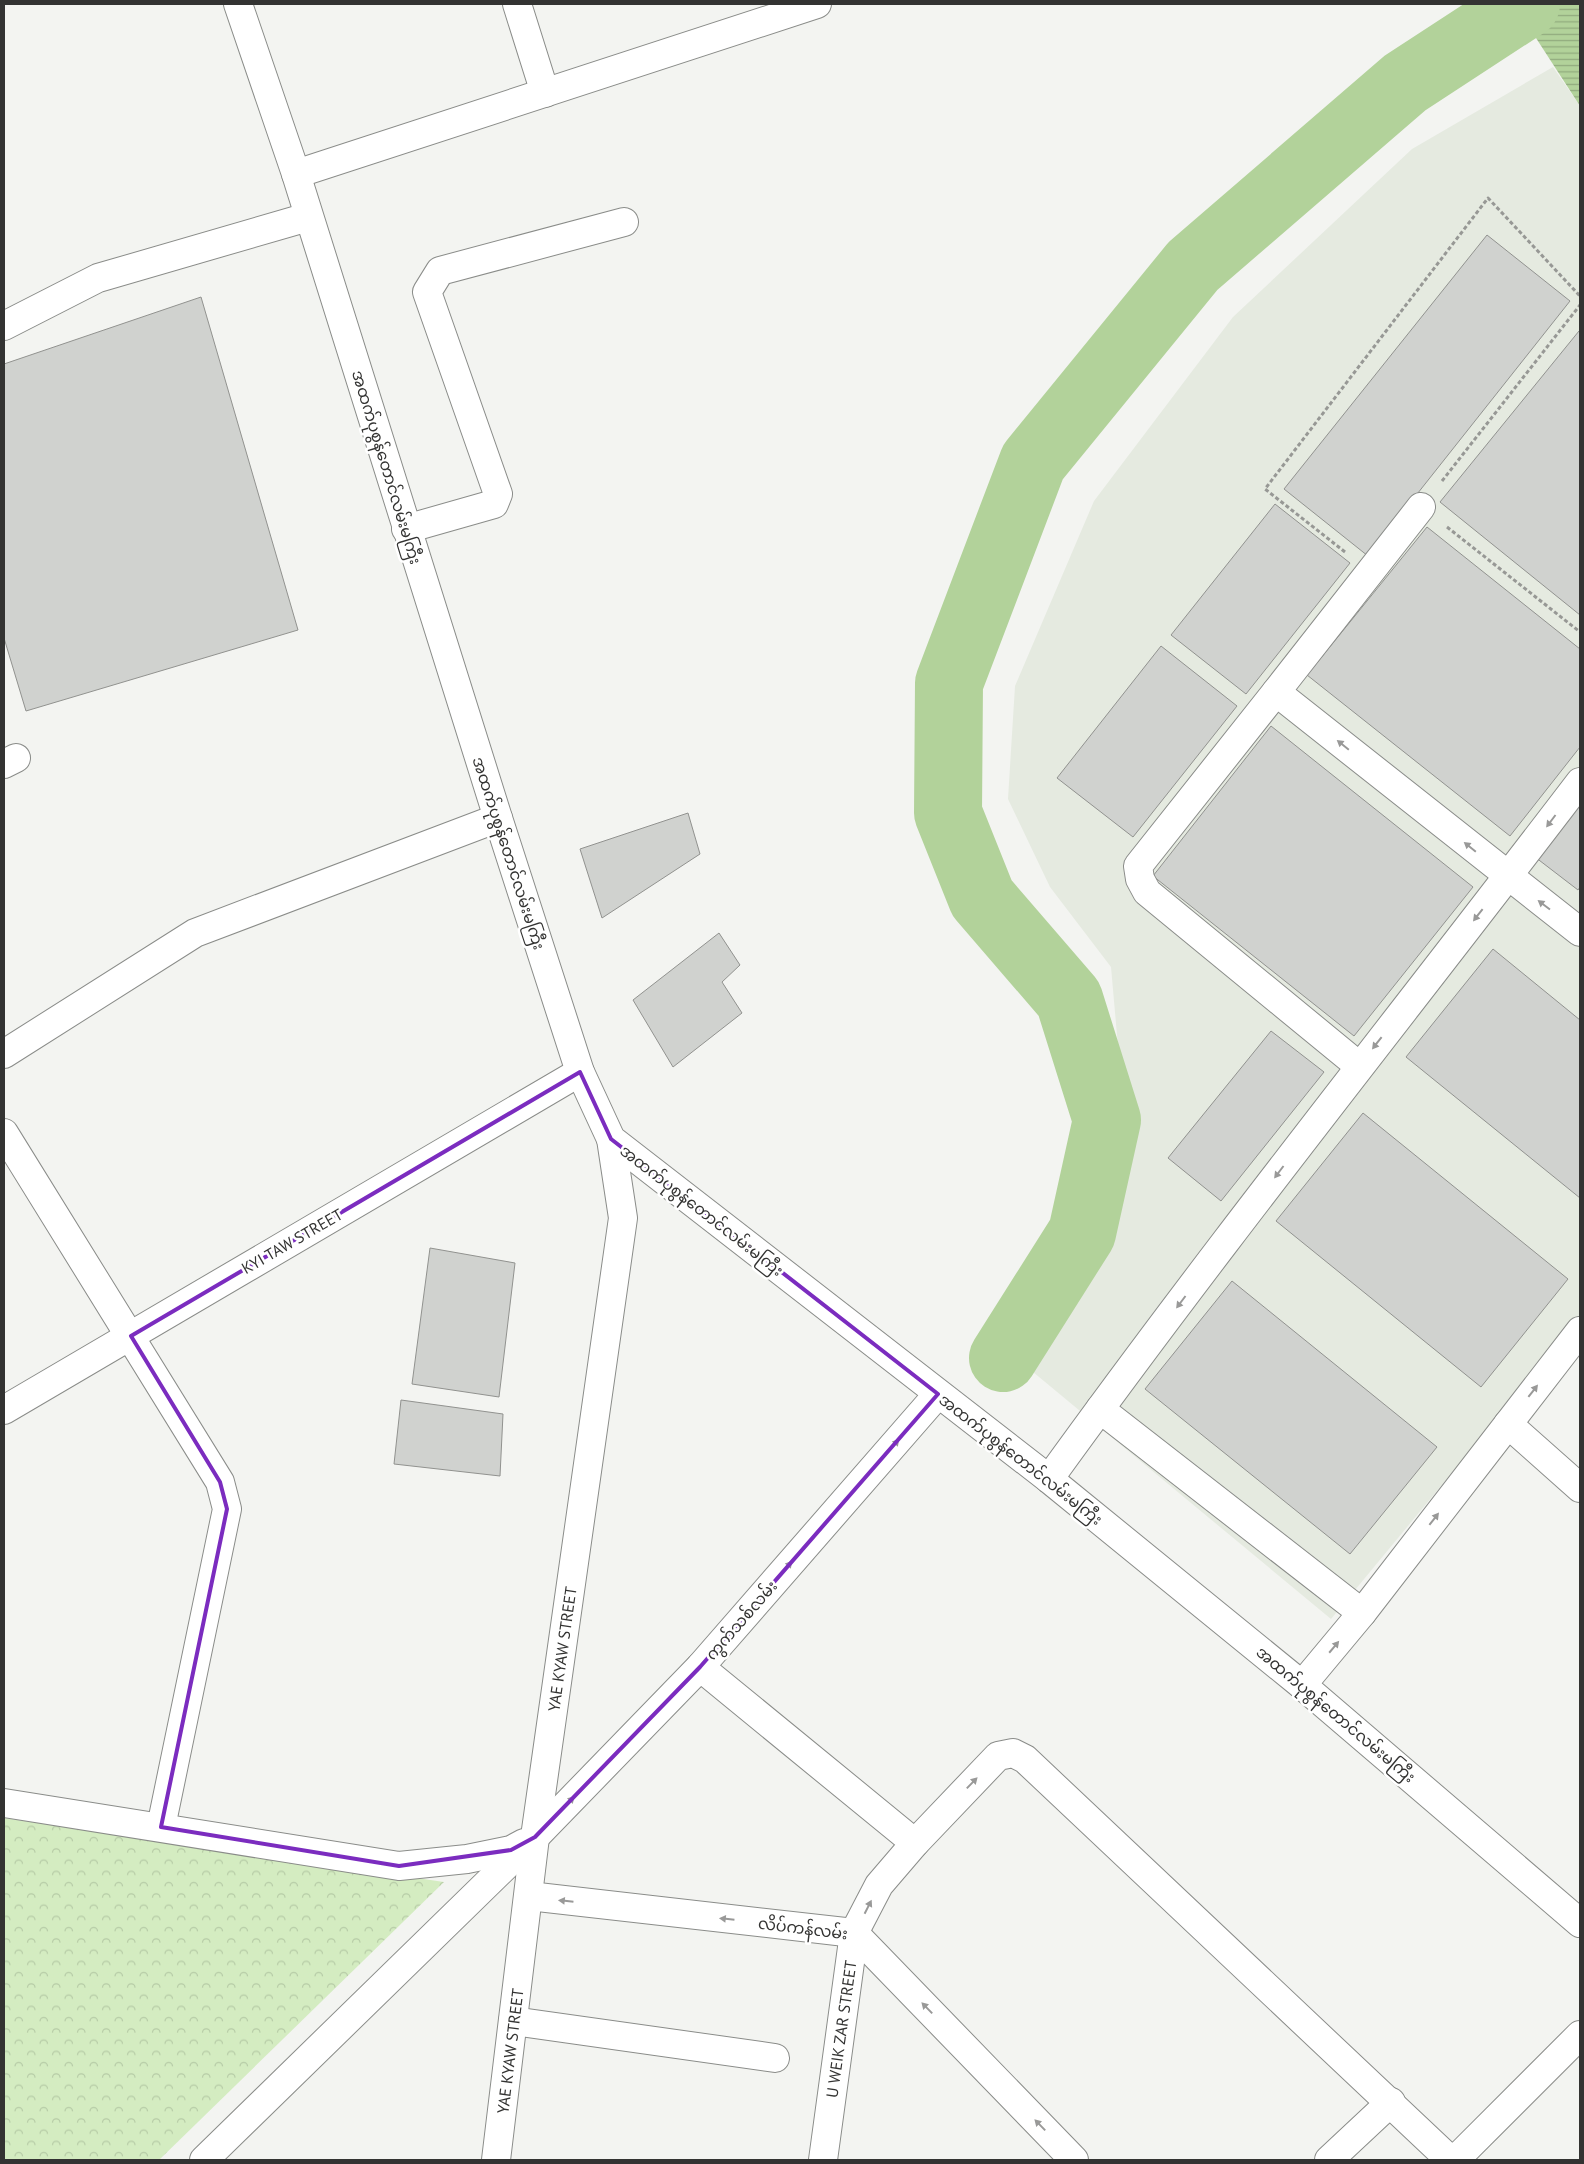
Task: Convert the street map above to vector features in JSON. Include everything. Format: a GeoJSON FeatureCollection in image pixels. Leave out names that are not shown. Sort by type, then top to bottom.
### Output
{"type":"FeatureCollection","features":[{"type":"Feature","properties":{"kind":"street","name":"အထက်ပုစွန်တောင်လမ်းမကြီး"},"geometry":{"type":"LineString","coordinates":[[238,4],[296,174],[406,529],[580,1072],[611,1139],[1049,1479],[1302,1685],[1580,1922]]}},
{"type":"Feature","properties":{"kind":"street"},"geometry":{"type":"LineString","coordinates":[[517,4],[545,93]]}},
{"type":"Feature","properties":{"kind":"street"},"geometry":{"type":"LineString","coordinates":[[296,174],[817,4]]}},
{"type":"Feature","properties":{"kind":"street"},"geometry":{"type":"LineString","coordinates":[[4,326],[98,278],[308,217]]}},
{"type":"Feature","properties":{"kind":"street"},"geometry":{"type":"LineString","coordinates":[[406,529],[494,504],[498,494],[427,292],[440,271],[624,222]]}},
{"type":"Feature","properties":{"kind":"street"},"geometry":{"type":"LineString","coordinates":[[1359,1066],[1148,892],[1140,879],[1138,866],[1421,507]]}},
{"type":"Feature","properties":{"kind":"street"},"geometry":{"type":"LineString","coordinates":[[1276,692],[1580,932]]}},
{"type":"Feature","properties":{"kind":"street"},"geometry":{"type":"LineString","coordinates":[[1049,1479],[1100,1408],[1359,1066],[1508,877],[1580,782]]}},
{"type":"Feature","properties":{"kind":"street"},"geometry":{"type":"LineString","coordinates":[[4,1054],[195,933],[498,818]]}},
{"type":"Feature","properties":{"kind":"street","name":"KYI TAW STREET"},"geometry":{"type":"LineString","coordinates":[[4,1410],[580,1072]]}},
{"type":"Feature","properties":{"kind":"street"},"geometry":{"type":"LineString","coordinates":[[4,1133],[220,1482],[227,1509],[160,1827]]}},
{"type":"Feature","properties":{"kind":"street","name":"YAE KYAW STREET"},"geometry":{"type":"LineString","coordinates":[[496,2160],[535,1837],[623,1218],[611,1139]]}},
{"type":"Feature","properties":{"kind":"street"},"geometry":{"type":"LineString","coordinates":[[1302,1685],[1362,1613],[1580,1331]]}},
{"type":"Feature","properties":{"kind":"street","name":"ကွက်သစ်လမ်း"},"geometry":{"type":"LineString","coordinates":[[204,2160],[535,1837],[700,1667],[938,1394]]}},
{"type":"Feature","properties":{"kind":"street"},"geometry":{"type":"LineString","coordinates":[[1100,1408],[1362,1613]]}},
{"type":"Feature","properties":{"kind":"street"},"geometry":{"type":"LineString","coordinates":[[1508,1424],[1580,1488]]}},
{"type":"Feature","properties":{"kind":"street"},"geometry":{"type":"LineString","coordinates":[[700,1667],[915,1843]]}},
{"type":"Feature","properties":{"kind":"street","name":"U WEIK ZAR STREET"},"geometry":{"type":"LineString","coordinates":[[823,2160],[854,1933],[879,1885],[915,1843],[998,1756],[1013,1754],[1025,1759],[1391,2102]]}},
{"type":"Feature","properties":{"kind":"street"},"geometry":{"type":"LineString","coordinates":[[4,1803],[399,1866],[467,1859],[511,1850],[535,1837]]}},
{"type":"Feature","properties":{"kind":"street","name":"လိပ်ကန်လမ်း"},"geometry":{"type":"LineString","coordinates":[[529,1896],[854,1933],[1074,2160]]}},
{"type":"Feature","properties":{"kind":"street"},"geometry":{"type":"LineString","coordinates":[[513,2022],[775,2058]]}},
{"type":"Feature","properties":{"kind":"street"},"geometry":{"type":"LineString","coordinates":[[1329,2160],[1391,2102],[1452,2160],[1458,2157],[1580,2036]]}},
{"type":"Feature","properties":{"kind":"path"},"geometry":{"type":"LineString","coordinates":[[1370,572],[1264,488],[1488,198],[1580,296]]}},
{"type":"Feature","properties":{"kind":"path"},"geometry":{"type":"LineString","coordinates":[[1580,305],[1421,507],[1580,632]]}},
{"type":"Feature","properties":{"kind":"highlighted area"},"geometry":{"type":"Polygon","coordinates":[[[580,1072],[611,1139],[938,1394],[700,1667],[535,1837],[511,1850],[399,1866],[161,1827],[227,1509],[220,1482],[131,1336],[580,1072]]]}},
{"type":"Feature","properties":{"kind":"shaded area"},"geometry":{"type":"Polygon","coordinates":[[[1514,4],[1580,4],[1580,106],[1514,4]]]}},
{"type":"Feature","properties":{"kind":"shaded area"},"geometry":{"type":"Polygon","coordinates":[[[1553,67],[1580,106],[1580,1318],[1331,1619],[1027,1367],[1112,1243],[1124,1114],[1111,967],[1050,887],[1008,799],[1015,686],[1094,501],[1233,317],[1412,149],[1553,67]]]}},
{"type":"Feature","properties":{"kind":"green space"},"geometry":{"type":"Polygon","coordinates":[[[4,1818],[444,1882],[159,2160],[4,2160],[4,1818]]]}},
{"type":"Feature","properties":{"kind":"building"},"geometry":{"type":"Polygon","coordinates":[[[1487,235],[1570,301],[1368,556],[1284,489],[1487,235]]]}},
{"type":"Feature","properties":{"kind":"building"},"geometry":{"type":"Polygon","coordinates":[[[201,297],[298,630],[26,711],[4,638],[4,364],[201,297]]]}},
{"type":"Feature","properties":{"kind":"building"},"geometry":{"type":"Polygon","coordinates":[[[1580,331],[1580,615],[1440,502],[1580,331]]]}},
{"type":"Feature","properties":{"kind":"building"},"geometry":{"type":"Polygon","coordinates":[[[1275,504],[1350,563],[1246,694],[1171,635],[1275,504]]]}},
{"type":"Feature","properties":{"kind":"building"},"geometry":{"type":"Polygon","coordinates":[[[1427,527],[1580,649],[1580,747],[1510,836],[1307,675],[1427,527]]]}},
{"type":"Feature","properties":{"kind":"building"},"geometry":{"type":"Polygon","coordinates":[[[1161,646],[1237,706],[1133,837],[1057,778],[1161,646]]]}},
{"type":"Feature","properties":{"kind":"building"},"geometry":{"type":"Polygon","coordinates":[[[1271,726],[1473,887],[1354,1036],[1153,876],[1271,726]]]}},
{"type":"Feature","properties":{"kind":"building"},"geometry":{"type":"Polygon","coordinates":[[[1580,799],[1580,887],[1578,890],[1535,857],[1580,799]]]}},
{"type":"Feature","properties":{"kind":"building"},"geometry":{"type":"Polygon","coordinates":[[[688,813],[700,854],[602,918],[580,849],[688,813]]]}},
{"type":"Feature","properties":{"kind":"building"},"geometry":{"type":"Polygon","coordinates":[[[719,933],[740,965],[722,982],[742,1013],[673,1067],[633,1000],[719,933]]]}},
{"type":"Feature","properties":{"kind":"building"},"geometry":{"type":"Polygon","coordinates":[[[1493,949],[1580,1020],[1580,1198],[1406,1057],[1493,949]]]}},
{"type":"Feature","properties":{"kind":"building"},"geometry":{"type":"Polygon","coordinates":[[[1271,1031],[1324,1072],[1221,1201],[1168,1158],[1271,1031]]]}},
{"type":"Feature","properties":{"kind":"building"},"geometry":{"type":"Polygon","coordinates":[[[1363,1113],[1568,1279],[1481,1387],[1276,1221],[1363,1113]]]}},
{"type":"Feature","properties":{"kind":"building"},"geometry":{"type":"Polygon","coordinates":[[[430,1248],[515,1263],[499,1397],[412,1384],[430,1248]]]}},
{"type":"Feature","properties":{"kind":"building"},"geometry":{"type":"Polygon","coordinates":[[[1232,1281],[1437,1447],[1350,1554],[1145,1389],[1232,1281]]]}},
{"type":"Feature","properties":{"kind":"building"},"geometry":{"type":"Polygon","coordinates":[[[401,1400],[503,1414],[500,1476],[394,1464],[401,1400]]]}},
{"type":"Feature","properties":{"kind":"waterway"},"geometry":{"type":"LineString","coordinates":[[1003,1358],[1082,1233],[1107,1120],[1069,999],[982,898],[948,813],[949,683],[1033,462],[1193,266],[1405,83],[1526,4]]}}]}
